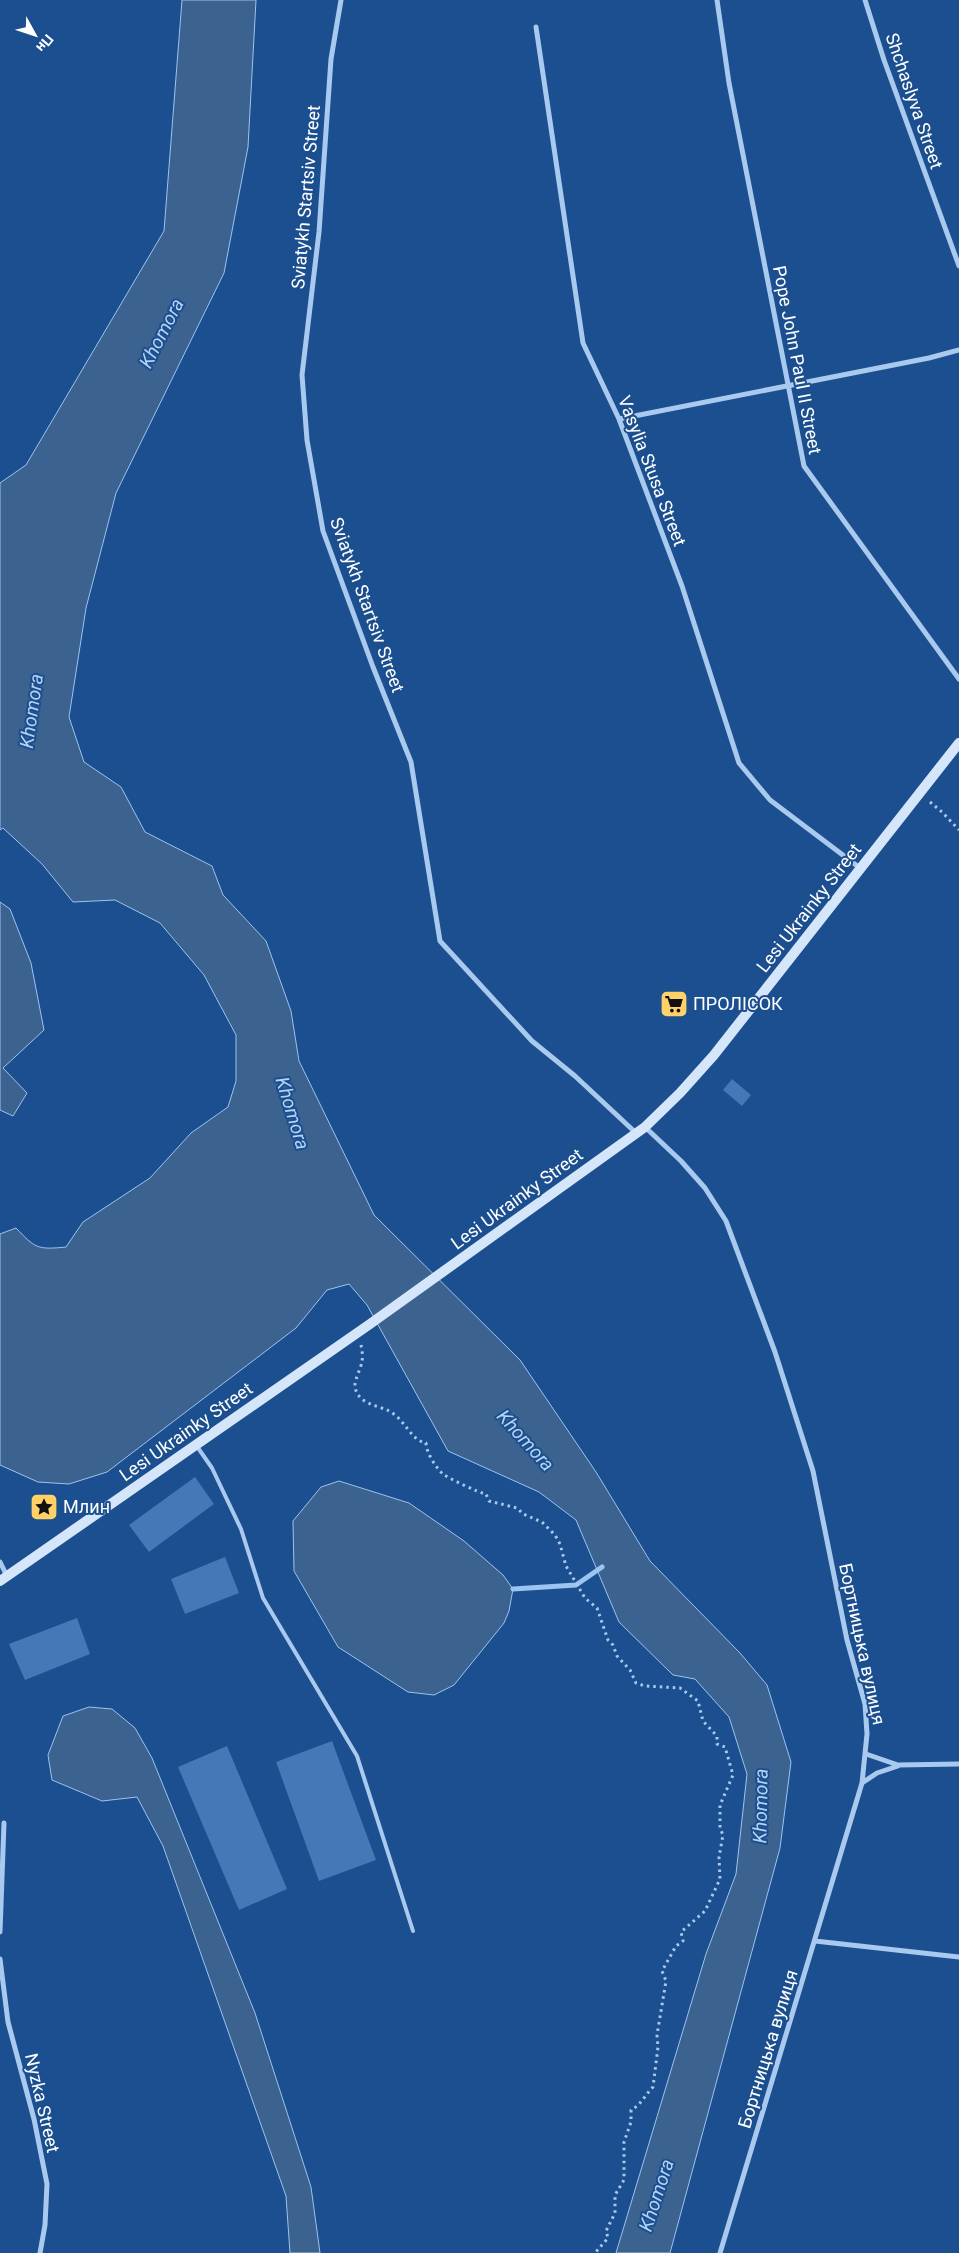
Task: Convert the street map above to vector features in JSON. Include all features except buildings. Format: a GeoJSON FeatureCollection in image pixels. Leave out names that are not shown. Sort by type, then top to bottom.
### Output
{"type":"FeatureCollection","features":[{"type":"Feature","properties":{"kind":"main road","name":"Lesi Ukrainky Street"},"geometry":{"type":"LineString","coordinates":[[4,1578],[370,1324],[641,1130],[680,1093],[714,1055],[959,743]]}},
{"type":"Feature","properties":{"kind":"street","name":"Sviatykh Startsiv Street"},"geometry":{"type":"LineString","coordinates":[[340,0],[331,59],[319,232],[302,375],[307,440],[323,531],[373,667],[411,762],[440,941],[532,1042],[641,1130]]}},
{"type":"Feature","properties":{"kind":"street","name":"Pope John Paul II Street"},"geometry":{"type":"LineString","coordinates":[[717,0],[729,83],[804,466],[959,679]]}},
{"type":"Feature","properties":{"kind":"street","name":"Shchaslyva Street"},"geometry":{"type":"LineString","coordinates":[[865,0],[884,60],[959,266]]}},
{"type":"Feature","properties":{"kind":"street","name":"Vasylia Stusa Street"},"geometry":{"type":"LineString","coordinates":[[536,27],[583,343],[619,419],[682,586],[739,763],[770,800],[860,868]]}},
{"type":"Feature","properties":{"kind":"street"},"geometry":{"type":"LineString","coordinates":[[619,419],[959,350]]}},
{"type":"Feature","properties":{"kind":"street","name":"Бортницька вулиця"},"geometry":{"type":"LineString","coordinates":[[641,1130],[681,1161],[705,1188],[726,1221],[775,1352],[813,1471],[847,1640],[864,1704],[868,1734],[862,1783],[720,2253]]}},
{"type":"Feature","properties":{"kind":"street"},"geometry":{"type":"LineString","coordinates":[[0,1562],[4,1578]]}},
{"type":"Feature","properties":{"kind":"street"},"geometry":{"type":"LineString","coordinates":[[866,1754],[898,1765],[959,1764]]}},
{"type":"Feature","properties":{"kind":"street"},"geometry":{"type":"LineString","coordinates":[[862,1783],[877,1773],[898,1765]]}},
{"type":"Feature","properties":{"kind":"street"},"geometry":{"type":"LineString","coordinates":[[0,1932],[4,1823]]}},
{"type":"Feature","properties":{"kind":"street"},"geometry":{"type":"LineString","coordinates":[[815,1941],[959,1957]]}},
{"type":"Feature","properties":{"kind":"street","name":"Nyzka Street"},"geometry":{"type":"LineString","coordinates":[[0,1959],[8,2022],[34,2119],[47,2184],[45,2225],[40,2253]]}},
{"type":"Feature","properties":{"kind":"lane"},"geometry":{"type":"LineString","coordinates":[[196,1445],[212,1468],[241,1529],[263,1598],[357,1756],[413,1932]]}},
{"type":"Feature","properties":{"kind":"path"},"geometry":{"type":"LineString","coordinates":[[919,794],[942,812],[959,830]]}},
{"type":"Feature","properties":{"kind":"path"},"geometry":{"type":"LineString","coordinates":[[357,1333],[362,1346],[362,1360],[354,1386],[357,1392],[369,1405],[389,1411],[410,1429],[412,1436],[419,1442],[426,1443],[426,1450],[443,1474],[477,1492],[486,1494],[490,1501],[517,1508],[523,1514],[542,1522],[555,1535],[560,1544],[566,1566],[585,1598],[597,1608],[608,1640],[613,1645],[617,1656],[630,1670],[636,1683],[645,1686],[680,1688],[698,1701],[703,1720],[717,1736],[717,1744],[725,1747],[733,1775],[720,1805],[720,1828],[723,1835],[719,1857],[720,1879],[705,1911],[681,1932],[683,1941],[676,1946],[662,1972],[666,1980],[657,2035],[658,2047],[653,2087],[638,2106],[631,2110],[631,2122],[624,2142],[624,2180],[615,2195],[615,2212],[606,2231],[608,2238],[595,2253]]}},
{"type":"Feature","properties":{"kind":"water","name":"Khomora"},"geometry":{"type":"Polygon","coordinates":[[[182,0],[256,0],[248,147],[224,273],[116,493],[86,608],[69,717],[84,762],[121,787],[145,832],[212,866],[223,895],[266,941],[291,1011],[299,1061],[374,1215],[520,1360],[596,1472],[650,1561],[740,1653],[767,1685],[791,1762],[780,1848],[670,2253],[616,2253],[706,1954],[736,1874],[747,1774],[729,1717],[695,1679],[673,1675],[619,1622],[576,1520],[539,1492],[448,1451],[367,1305],[349,1284],[327,1290],[296,1328],[107,1472],[69,1484],[38,1482],[0,1465],[0,1234],[16,1228],[33,1244],[42,1248],[66,1247],[83,1222],[150,1178],[191,1133],[228,1107],[236,1081],[236,1035],[204,975],[160,923],[115,900],[73,902],[42,864],[3,828],[0,830],[0,483],[26,465],[164,231],[182,0]]]}},
{"type":"Feature","properties":{"kind":"water"},"geometry":{"type":"Polygon","coordinates":[[[0,902],[10,909],[31,963],[44,1030],[3,1068],[27,1093],[13,1116],[0,1110],[0,902]]]}},
{"type":"Feature","properties":{"kind":"water"},"geometry":{"type":"Polygon","coordinates":[[[339,1481],[409,1503],[464,1541],[503,1575],[513,1589],[509,1611],[504,1623],[454,1685],[434,1695],[408,1692],[338,1647],[294,1571],[293,1521],[321,1487],[339,1481]]]}},
{"type":"Feature","properties":{"kind":"water"},"geometry":{"type":"Polygon","coordinates":[[[89,1707],[112,1709],[135,1728],[152,1758],[255,2013],[311,2187],[320,2253],[290,2253],[286,2196],[163,1846],[137,1797],[102,1801],[52,1780],[48,1755],[63,1716],[89,1707]]]}},
{"type":"Feature","properties":{"kind":"waterway"},"geometry":{"type":"LineString","coordinates":[[513,1589],[576,1585],[602,1567]]}},
{"type":"Feature","properties":{"kind":"place","name":"ПРОЛІСОК"},"geometry":{"type":"Point","coordinates":[674,1004]}},
{"type":"Feature","properties":{"kind":"place","name":"Млин"},"geometry":{"type":"Point","coordinates":[44,1507]}}]}
